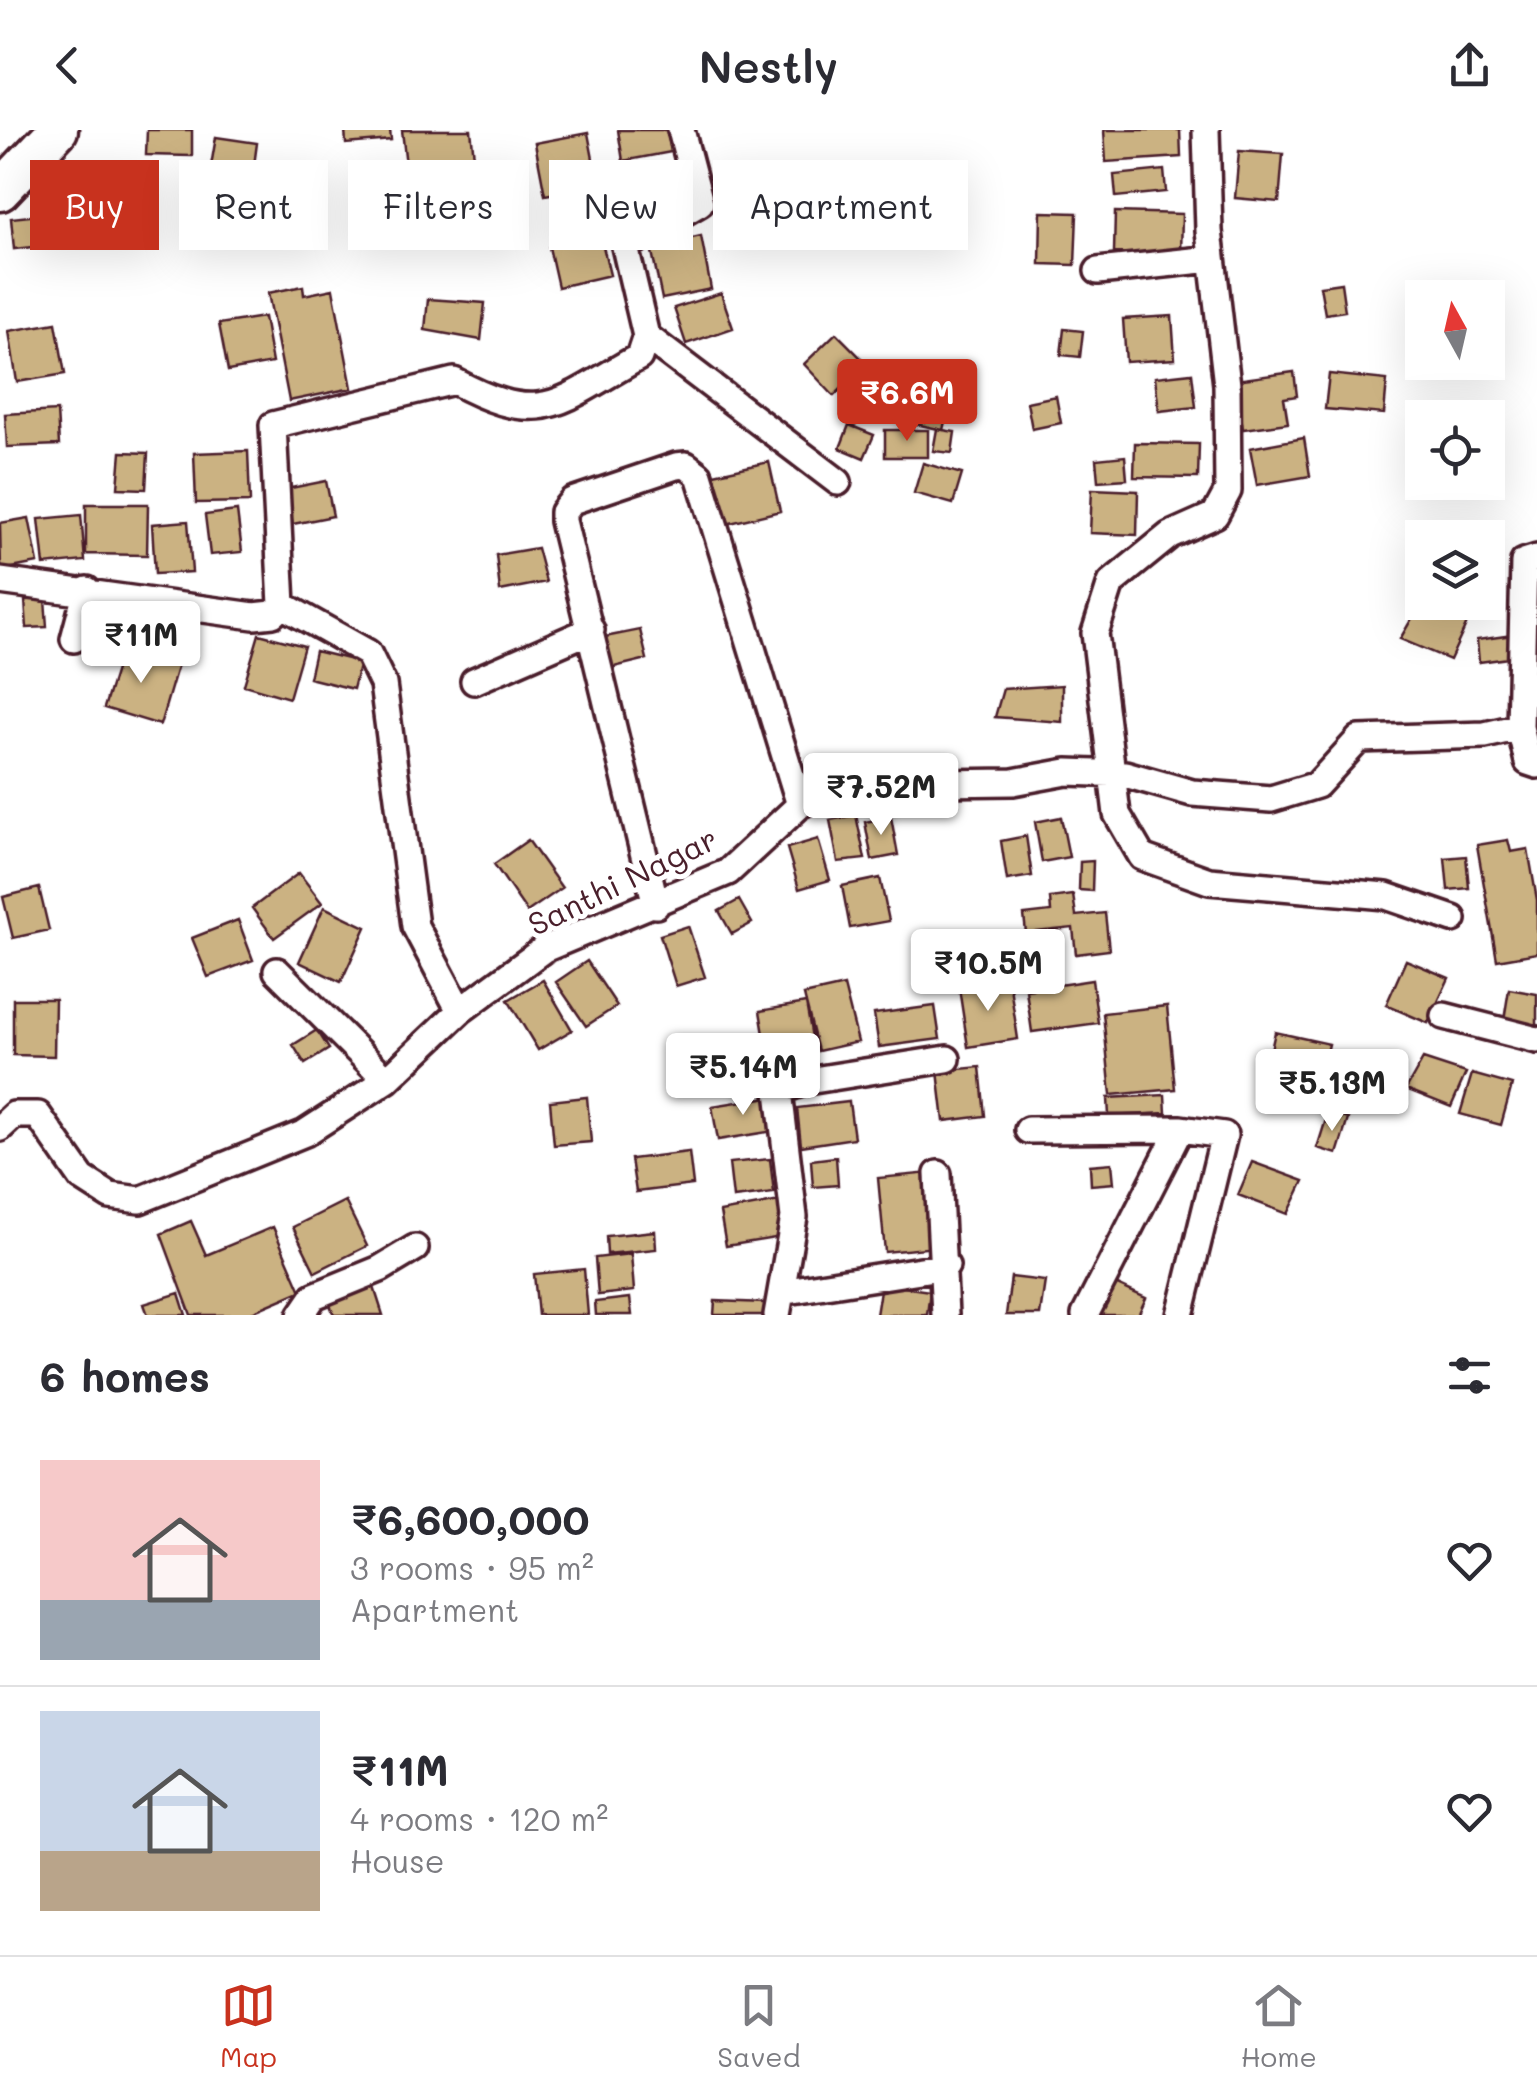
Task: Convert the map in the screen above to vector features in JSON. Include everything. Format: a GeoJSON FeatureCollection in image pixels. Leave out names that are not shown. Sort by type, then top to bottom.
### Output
{"type":"FeatureCollection","features":[{"type":"Feature","properties":{"kind":"main road"},"geometry":{"type":"LineString","coordinates":[[0,192],[58,130]]}},
{"type":"Feature","properties":{"kind":"street"},"geometry":{"type":"LineString","coordinates":[[680,130],[688,160]]}},
{"type":"Feature","properties":{"kind":"street"},"geometry":{"type":"LineString","coordinates":[[1206,130],[1212,259],[1227,385],[1228,491],[1215,514],[1170,536],[1110,583],[1095,633],[1117,814],[1142,857],[1209,881],[1386,896],[1453,920]]}},
{"type":"Feature","properties":{"kind":"street"},"geometry":{"type":"LineString","coordinates":[[693,177],[700,203],[693,207]]}},
{"type":"Feature","properties":{"kind":"street"},"geometry":{"type":"LineString","coordinates":[[282,605],[273,426],[454,381],[502,405],[548,407],[638,357],[646,336],[627,250]]}},
{"type":"Feature","properties":{"kind":"street"},"geometry":{"type":"LineString","coordinates":[[1098,271],[1212,259]]}},
{"type":"Feature","properties":{"kind":"street"},"geometry":{"type":"LineString","coordinates":[[646,336],[838,482]]}},
{"type":"Feature","properties":{"kind":"street"},"geometry":{"type":"LineString","coordinates":[[656,905],[563,521],[567,506],[676,466],[694,468],[800,806]]}},
{"type":"Feature","properties":{"kind":"street"},"geometry":{"type":"LineString","coordinates":[[1537,558],[1524,562],[1530,632],[1520,727],[1528,762],[1537,765]]}},
{"type":"Feature","properties":{"kind":"street"},"geometry":{"type":"LineString","coordinates":[[0,581],[254,616],[272,614],[282,605]]}},
{"type":"Feature","properties":{"kind":"street"},"geometry":{"type":"LineString","coordinates":[[74,639],[87,590]]}},
{"type":"Feature","properties":{"kind":"street"},"geometry":{"type":"LineString","coordinates":[[282,605],[368,652],[383,684],[416,926],[460,1011]]}},
{"type":"Feature","properties":{"kind":"street"},"geometry":{"type":"LineString","coordinates":[[474,680],[591,630]]}},
{"type":"Feature","properties":{"kind":"street","name":"Santhi Nagar"},"geometry":{"type":"LineString","coordinates":[[0,1128],[14,1115],[38,1115],[82,1178],[110,1196],[140,1200],[305,1132],[387,1080],[460,1011],[544,950],[728,872],[800,806],[826,792],[864,784],[968,786],[1067,772],[1110,773],[1192,793],[1271,799],[1317,785],[1359,739],[1485,735],[1520,727]]}},
{"type":"Feature","properties":{"kind":"street"},"geometry":{"type":"LineString","coordinates":[[276,971],[387,1080]]}},
{"type":"Feature","properties":{"kind":"street"},"geometry":{"type":"LineString","coordinates":[[1444,1016],[1537,1040]]}},
{"type":"Feature","properties":{"kind":"street"},"geometry":{"type":"LineString","coordinates":[[946,1060],[807,1082],[779,1091],[794,1217],[779,1303],[946,1266]]}},
{"type":"Feature","properties":{"kind":"street"},"geometry":{"type":"LineString","coordinates":[[1085,1315],[1180,1129]]}},
{"type":"Feature","properties":{"kind":"street"},"geometry":{"type":"LineString","coordinates":[[1028,1130],[1180,1129],[1224,1135],[1180,1315]]}},
{"type":"Feature","properties":{"kind":"street"},"geometry":{"type":"LineString","coordinates":[[938,1174],[946,1266],[945,1315]]}},
{"type":"Feature","properties":{"kind":"street"},"geometry":{"type":"LineString","coordinates":[[301,1315],[314,1296],[380,1269],[415,1248]]}},
{"type":"Feature","properties":{"kind":"building"},"geometry":{"type":"Polygon","coordinates":[[[147,130],[192,130],[192,156],[146,155],[147,130]]]}},
{"type":"Feature","properties":{"kind":"building"},"geometry":{"type":"Polygon","coordinates":[[[345,130],[390,130],[391,140],[346,144],[345,130]]]}},
{"type":"Feature","properties":{"kind":"building"},"geometry":{"type":"Polygon","coordinates":[[[402,130],[471,130],[474,160],[405,160],[402,130]]]}},
{"type":"Feature","properties":{"kind":"building"},"geometry":{"type":"Polygon","coordinates":[[[618,130],[667,130],[671,152],[623,160],[618,130]]]}},
{"type":"Feature","properties":{"kind":"building"},"geometry":{"type":"Polygon","coordinates":[[[1104,130],[1180,130],[1181,157],[1106,162],[1104,130]]]}},
{"type":"Feature","properties":{"kind":"building"},"geometry":{"type":"Polygon","coordinates":[[[588,133],[593,160],[549,160],[549,194],[545,195],[535,143],[588,133]]]}},
{"type":"Feature","properties":{"kind":"building"},"geometry":{"type":"Polygon","coordinates":[[[216,137],[257,143],[255,160],[212,160],[216,137]]]}},
{"type":"Feature","properties":{"kind":"building"},"geometry":{"type":"Polygon","coordinates":[[[1239,151],[1283,154],[1279,202],[1235,198],[1239,151]]]}},
{"type":"Feature","properties":{"kind":"building"},"geometry":{"type":"Polygon","coordinates":[[[1164,170],[1166,192],[1116,197],[1114,175],[1164,170]]]}},
{"type":"Feature","properties":{"kind":"building"},"geometry":{"type":"Polygon","coordinates":[[[1041,212],[1077,213],[1075,265],[1040,264],[1041,212]]]}},
{"type":"Feature","properties":{"kind":"building"},"geometry":{"type":"Polygon","coordinates":[[[1115,212],[1182,214],[1181,255],[1114,253],[1115,212]]]}},
{"type":"Feature","properties":{"kind":"building"},"geometry":{"type":"Polygon","coordinates":[[[30,216],[30,247],[14,249],[11,218],[30,216]]]}},
{"type":"Feature","properties":{"kind":"building"},"geometry":{"type":"Polygon","coordinates":[[[701,236],[711,289],[662,299],[652,250],[693,250],[693,238],[701,236]]]}},
{"type":"Feature","properties":{"kind":"building"},"geometry":{"type":"Polygon","coordinates":[[[550,250],[604,250],[610,275],[558,287],[550,250]]]}},
{"type":"Feature","properties":{"kind":"building"},"geometry":{"type":"Polygon","coordinates":[[[1341,283],[1345,311],[1325,314],[1320,286],[1341,283]]]}},
{"type":"Feature","properties":{"kind":"building"},"geometry":{"type":"Polygon","coordinates":[[[303,286],[304,295],[333,289],[352,388],[289,401],[268,293],[303,286]]]}},
{"type":"Feature","properties":{"kind":"building"},"geometry":{"type":"Polygon","coordinates":[[[721,293],[733,328],[686,344],[674,308],[721,293]]]}},
{"type":"Feature","properties":{"kind":"building"},"geometry":{"type":"Polygon","coordinates":[[[428,299],[485,303],[481,340],[425,330],[428,299]]]}},
{"type":"Feature","properties":{"kind":"building"},"geometry":{"type":"Polygon","coordinates":[[[1172,316],[1175,359],[1126,362],[1123,319],[1172,316]]]}},
{"type":"Feature","properties":{"kind":"building"},"geometry":{"type":"Polygon","coordinates":[[[264,317],[272,363],[228,371],[219,324],[264,317]]]}},
{"type":"Feature","properties":{"kind":"building"},"geometry":{"type":"Polygon","coordinates":[[[56,323],[65,374],[17,382],[9,331],[56,323]]]}},
{"type":"Feature","properties":{"kind":"building"},"geometry":{"type":"Polygon","coordinates":[[[1064,329],[1083,331],[1080,357],[1061,355],[1064,329]]]}},
{"type":"Feature","properties":{"kind":"building"},"geometry":{"type":"Polygon","coordinates":[[[836,333],[867,364],[834,396],[804,364],[836,333]]]}},
{"type":"Feature","properties":{"kind":"building"},"geometry":{"type":"Polygon","coordinates":[[[1294,372],[1297,396],[1284,398],[1288,423],[1243,429],[1236,380],[1294,372]]]}},
{"type":"Feature","properties":{"kind":"building"},"geometry":{"type":"Polygon","coordinates":[[[1192,373],[1196,407],[1159,411],[1155,377],[1192,373]]]}},
{"type":"Feature","properties":{"kind":"building"},"geometry":{"type":"Polygon","coordinates":[[[1329,374],[1387,380],[1384,414],[1325,409],[1329,374]]]}},
{"type":"Feature","properties":{"kind":"building"},"geometry":{"type":"Polygon","coordinates":[[[1056,396],[1061,423],[1032,429],[1027,402],[1056,396]]]}},
{"type":"Feature","properties":{"kind":"building"},"geometry":{"type":"Polygon","coordinates":[[[906,404],[947,413],[943,430],[902,421],[906,404]]]}},
{"type":"Feature","properties":{"kind":"building"},"geometry":{"type":"Polygon","coordinates":[[[57,411],[59,445],[7,447],[5,414],[57,411]]]}},
{"type":"Feature","properties":{"kind":"building"},"geometry":{"type":"Polygon","coordinates":[[[849,425],[874,435],[864,458],[840,448],[849,425]]]}},
{"type":"Feature","properties":{"kind":"building"},"geometry":{"type":"Polygon","coordinates":[[[937,429],[955,432],[952,453],[933,451],[937,429]]]}},
{"type":"Feature","properties":{"kind":"building"},"geometry":{"type":"Polygon","coordinates":[[[885,430],[928,430],[928,457],[885,457],[885,430]]]}},
{"type":"Feature","properties":{"kind":"building"},"geometry":{"type":"Polygon","coordinates":[[[1304,438],[1310,476],[1257,485],[1250,448],[1304,438]]]}},
{"type":"Feature","properties":{"kind":"building"},"geometry":{"type":"Polygon","coordinates":[[[1135,443],[1199,444],[1198,478],[1134,477],[1135,443]]]}},
{"type":"Feature","properties":{"kind":"building"},"geometry":{"type":"Polygon","coordinates":[[[248,451],[250,502],[196,503],[194,453],[248,451]]]}},
{"type":"Feature","properties":{"kind":"building"},"geometry":{"type":"Polygon","coordinates":[[[121,452],[148,453],[146,489],[118,488],[121,452]]]}},
{"type":"Feature","properties":{"kind":"building"},"geometry":{"type":"Polygon","coordinates":[[[1125,456],[1127,479],[1098,481],[1096,459],[1125,456]]]}},
{"type":"Feature","properties":{"kind":"building"},"geometry":{"type":"Polygon","coordinates":[[[769,462],[780,511],[726,524],[714,474],[769,462]]]}},
{"type":"Feature","properties":{"kind":"building"},"geometry":{"type":"Polygon","coordinates":[[[923,463],[962,474],[953,504],[914,493],[923,463]]]}},
{"type":"Feature","properties":{"kind":"building"},"geometry":{"type":"Polygon","coordinates":[[[326,481],[333,516],[293,524],[286,489],[326,481]]]}},
{"type":"Feature","properties":{"kind":"building"},"geometry":{"type":"Polygon","coordinates":[[[1092,489],[1138,491],[1137,535],[1090,533],[1092,489]]]}},
{"type":"Feature","properties":{"kind":"building"},"geometry":{"type":"Polygon","coordinates":[[[86,504],[148,504],[147,555],[86,554],[86,504]]]}},
{"type":"Feature","properties":{"kind":"building"},"geometry":{"type":"Polygon","coordinates":[[[237,511],[242,552],[210,555],[205,515],[237,511]]]}},
{"type":"Feature","properties":{"kind":"building"},"geometry":{"type":"Polygon","coordinates":[[[81,515],[85,561],[44,565],[39,519],[81,515]]]}},
{"type":"Feature","properties":{"kind":"building"},"geometry":{"type":"Polygon","coordinates":[[[29,518],[38,563],[1,570],[0,523],[29,518]]]}},
{"type":"Feature","properties":{"kind":"building"},"geometry":{"type":"Polygon","coordinates":[[[188,521],[192,572],[155,574],[152,524],[188,521]]]}},
{"type":"Feature","properties":{"kind":"building"},"geometry":{"type":"Polygon","coordinates":[[[537,548],[546,582],[500,591],[496,555],[537,548]]]}},
{"type":"Feature","properties":{"kind":"building"},"geometry":{"type":"Polygon","coordinates":[[[45,599],[47,627],[27,628],[25,600],[45,599]]]}},
{"type":"Feature","properties":{"kind":"building"},"geometry":{"type":"Polygon","coordinates":[[[1411,620],[1468,621],[1450,660],[1400,639],[1411,620]]]}},
{"type":"Feature","properties":{"kind":"building"},"geometry":{"type":"Polygon","coordinates":[[[640,630],[647,659],[606,669],[600,638],[640,630]]]}},
{"type":"Feature","properties":{"kind":"building"},"geometry":{"type":"Polygon","coordinates":[[[259,634],[304,646],[289,698],[244,685],[259,634]]]}},
{"type":"Feature","properties":{"kind":"building"},"geometry":{"type":"Polygon","coordinates":[[[1513,635],[1516,657],[1479,662],[1477,640],[1513,635]]]}},
{"type":"Feature","properties":{"kind":"building"},"geometry":{"type":"Polygon","coordinates":[[[123,647],[178,664],[160,725],[104,708],[123,647]]]}},
{"type":"Feature","properties":{"kind":"building"},"geometry":{"type":"Polygon","coordinates":[[[315,651],[360,662],[353,689],[309,678],[315,651]]]}},
{"type":"Feature","properties":{"kind":"building"},"geometry":{"type":"Polygon","coordinates":[[[1062,685],[1062,722],[995,717],[1003,689],[1062,685]]]}},
{"type":"Feature","properties":{"kind":"building"},"geometry":{"type":"Polygon","coordinates":[[[856,815],[865,859],[838,862],[830,820],[856,815]]]}},
{"type":"Feature","properties":{"kind":"building"},"geometry":{"type":"Polygon","coordinates":[[[891,817],[898,855],[872,860],[865,822],[891,817]]]}},
{"type":"Feature","properties":{"kind":"building"},"geometry":{"type":"Polygon","coordinates":[[[1061,817],[1069,857],[1042,862],[1035,822],[1061,817]]]}},
{"type":"Feature","properties":{"kind":"building"},"geometry":{"type":"Polygon","coordinates":[[[1026,836],[1032,876],[1007,880],[1001,841],[1026,836]]]}},
{"type":"Feature","properties":{"kind":"building"},"geometry":{"type":"Polygon","coordinates":[[[818,839],[830,880],[799,889],[787,848],[818,839]]]}},
{"type":"Feature","properties":{"kind":"building"},"geometry":{"type":"Polygon","coordinates":[[[528,840],[562,888],[527,912],[494,864],[528,840]]]}},
{"type":"Feature","properties":{"kind":"building"},"geometry":{"type":"Polygon","coordinates":[[[1508,840],[1511,852],[1528,849],[1537,900],[1537,953],[1497,960],[1477,845],[1508,840]]]}},
{"type":"Feature","properties":{"kind":"building"},"geometry":{"type":"Polygon","coordinates":[[[1466,856],[1469,888],[1448,890],[1445,858],[1466,856]]]}},
{"type":"Feature","properties":{"kind":"building"},"geometry":{"type":"Polygon","coordinates":[[[1093,861],[1092,891],[1079,890],[1080,862],[1093,861]]]}},
{"type":"Feature","properties":{"kind":"building"},"geometry":{"type":"Polygon","coordinates":[[[299,873],[322,903],[274,938],[252,908],[299,873]]]}},
{"type":"Feature","properties":{"kind":"building"},"geometry":{"type":"Polygon","coordinates":[[[880,878],[889,921],[850,928],[842,886],[880,878]]]}},
{"type":"Feature","properties":{"kind":"building"},"geometry":{"type":"Polygon","coordinates":[[[39,888],[49,930],[13,938],[3,897],[39,888]]]}},
{"type":"Feature","properties":{"kind":"building"},"geometry":{"type":"Polygon","coordinates":[[[1073,895],[1076,916],[1105,913],[1109,950],[1076,954],[1073,928],[1026,933],[1024,915],[1051,912],[1050,898],[1073,895]]]}},
{"type":"Feature","properties":{"kind":"building"},"geometry":{"type":"Polygon","coordinates":[[[739,900],[752,923],[732,934],[719,911],[739,900]]]}},
{"type":"Feature","properties":{"kind":"building"},"geometry":{"type":"Polygon","coordinates":[[[324,907],[366,927],[341,982],[299,962],[324,907]]]}},
{"type":"Feature","properties":{"kind":"building"},"geometry":{"type":"Polygon","coordinates":[[[238,920],[253,960],[208,977],[192,938],[238,920]]]}},
{"type":"Feature","properties":{"kind":"building"},"geometry":{"type":"Polygon","coordinates":[[[688,926],[705,977],[676,986],[660,935],[688,926]]]}},
{"type":"Feature","properties":{"kind":"building"},"geometry":{"type":"Polygon","coordinates":[[[1406,960],[1449,978],[1428,1023],[1386,1005],[1406,960]]]}},
{"type":"Feature","properties":{"kind":"building"},"geometry":{"type":"Polygon","coordinates":[[[587,961],[617,1006],[586,1026],[556,982],[587,961]]]}},
{"type":"Feature","properties":{"kind":"building"},"geometry":{"type":"Polygon","coordinates":[[[543,980],[572,1030],[538,1050],[508,1000],[543,980]]]}},
{"type":"Feature","properties":{"kind":"building"},"geometry":{"type":"Polygon","coordinates":[[[1009,980],[1018,1039],[968,1047],[959,988],[1009,980]]]}},
{"type":"Feature","properties":{"kind":"building"},"geometry":{"type":"Polygon","coordinates":[[[1092,980],[1098,1023],[1032,1032],[1026,990],[1092,980]]]}},
{"type":"Feature","properties":{"kind":"building"},"geometry":{"type":"Polygon","coordinates":[[[844,986],[858,1042],[818,1051],[804,995],[844,986]]]}},
{"type":"Feature","properties":{"kind":"building"},"geometry":{"type":"Polygon","coordinates":[[[1509,989],[1537,994],[1537,1051],[1500,1045],[1509,989]]]}},
{"type":"Feature","properties":{"kind":"building"},"geometry":{"type":"Polygon","coordinates":[[[13,999],[55,999],[54,1056],[13,1055],[13,999]]]}},
{"type":"Feature","properties":{"kind":"building"},"geometry":{"type":"Polygon","coordinates":[[[806,1003],[816,1061],[770,1069],[760,1011],[806,1003]]]}},
{"type":"Feature","properties":{"kind":"building"},"geometry":{"type":"Polygon","coordinates":[[[935,1006],[940,1039],[879,1047],[874,1014],[935,1006]]]}},
{"type":"Feature","properties":{"kind":"building"},"geometry":{"type":"Polygon","coordinates":[[[1167,1006],[1175,1089],[1111,1095],[1103,1013],[1167,1006]]]}},
{"type":"Feature","properties":{"kind":"building"},"geometry":{"type":"Polygon","coordinates":[[[317,1030],[329,1049],[305,1064],[293,1045],[317,1030]]]}},
{"type":"Feature","properties":{"kind":"building"},"geometry":{"type":"Polygon","coordinates":[[[1275,1032],[1329,1044],[1318,1092],[1264,1081],[1275,1032]]]}},
{"type":"Feature","properties":{"kind":"building"},"geometry":{"type":"Polygon","coordinates":[[[1423,1059],[1466,1073],[1451,1107],[1406,1089],[1423,1059]]]}},
{"type":"Feature","properties":{"kind":"building"},"geometry":{"type":"Polygon","coordinates":[[[980,1067],[985,1116],[944,1121],[938,1071],[980,1067]]]}},
{"type":"Feature","properties":{"kind":"building"},"geometry":{"type":"Polygon","coordinates":[[[1380,1070],[1394,1091],[1360,1113],[1340,1082],[1355,1072],[1361,1083],[1380,1070]]]}},
{"type":"Feature","properties":{"kind":"building"},"geometry":{"type":"Polygon","coordinates":[[[1472,1074],[1512,1085],[1501,1125],[1460,1114],[1472,1074]]]}},
{"type":"Feature","properties":{"kind":"building"},"geometry":{"type":"Polygon","coordinates":[[[1165,1095],[1166,1113],[1109,1116],[1108,1098],[1165,1095]]]}},
{"type":"Feature","properties":{"kind":"building"},"geometry":{"type":"Polygon","coordinates":[[[587,1097],[591,1142],[554,1145],[550,1101],[587,1097]]]}},
{"type":"Feature","properties":{"kind":"building"},"geometry":{"type":"Polygon","coordinates":[[[769,1097],[774,1131],[718,1140],[712,1106],[769,1097]]]}},
{"type":"Feature","properties":{"kind":"building"},"geometry":{"type":"Polygon","coordinates":[[[849,1102],[854,1138],[801,1146],[797,1108],[849,1102]]]}},
{"type":"Feature","properties":{"kind":"building"},"geometry":{"type":"Polygon","coordinates":[[[1328,1113],[1348,1119],[1337,1154],[1317,1148],[1328,1113]]]}},
{"type":"Feature","properties":{"kind":"building"},"geometry":{"type":"Polygon","coordinates":[[[689,1152],[693,1185],[636,1192],[631,1159],[689,1152]]]}},
{"type":"Feature","properties":{"kind":"building"},"geometry":{"type":"Polygon","coordinates":[[[836,1157],[838,1185],[813,1187],[811,1160],[836,1157]]]}},
{"type":"Feature","properties":{"kind":"building"},"geometry":{"type":"Polygon","coordinates":[[[770,1159],[774,1193],[733,1198],[729,1163],[770,1159]]]}},
{"type":"Feature","properties":{"kind":"building"},"geometry":{"type":"Polygon","coordinates":[[[1252,1162],[1304,1181],[1288,1214],[1238,1195],[1252,1162]]]}},
{"type":"Feature","properties":{"kind":"building"},"geometry":{"type":"Polygon","coordinates":[[[1112,1163],[1114,1183],[1091,1185],[1090,1165],[1112,1163]]]}},
{"type":"Feature","properties":{"kind":"building"},"geometry":{"type":"Polygon","coordinates":[[[930,1173],[937,1247],[885,1252],[878,1178],[930,1173]]]}},
{"type":"Feature","properties":{"kind":"building"},"geometry":{"type":"Polygon","coordinates":[[[345,1201],[367,1246],[315,1272],[293,1227],[345,1201]]]}},
{"type":"Feature","properties":{"kind":"building"},"geometry":{"type":"Polygon","coordinates":[[[780,1201],[787,1236],[726,1246],[720,1212],[780,1201]]]}},
{"type":"Feature","properties":{"kind":"building"},"geometry":{"type":"Polygon","coordinates":[[[191,1221],[206,1255],[273,1227],[301,1291],[245,1315],[191,1315],[161,1234],[191,1221]]]}},
{"type":"Feature","properties":{"kind":"building"},"geometry":{"type":"Polygon","coordinates":[[[655,1231],[656,1249],[607,1254],[606,1236],[655,1231]]]}},
{"type":"Feature","properties":{"kind":"building"},"geometry":{"type":"Polygon","coordinates":[[[631,1254],[634,1291],[598,1295],[595,1258],[631,1254]]]}},
{"type":"Feature","properties":{"kind":"building"},"geometry":{"type":"Polygon","coordinates":[[[584,1269],[588,1315],[538,1315],[534,1274],[584,1269]]]}},
{"type":"Feature","properties":{"kind":"building"},"geometry":{"type":"Polygon","coordinates":[[[1011,1277],[1045,1281],[1040,1315],[1006,1315],[1011,1277]]]}},
{"type":"Feature","properties":{"kind":"building"},"geometry":{"type":"Polygon","coordinates":[[[1111,1282],[1146,1298],[1138,1315],[1096,1315],[1111,1282]]]}},
{"type":"Feature","properties":{"kind":"building"},"geometry":{"type":"Polygon","coordinates":[[[881,1284],[930,1291],[927,1315],[876,1315],[881,1284]]]}},
{"type":"Feature","properties":{"kind":"building"},"geometry":{"type":"Polygon","coordinates":[[[374,1287],[383,1315],[334,1315],[329,1302],[374,1287]]]}},
{"type":"Feature","properties":{"kind":"building"},"geometry":{"type":"Polygon","coordinates":[[[179,1293],[186,1315],[148,1315],[144,1304],[179,1293]]]}},
{"type":"Feature","properties":{"kind":"building"},"geometry":{"type":"Polygon","coordinates":[[[630,1298],[632,1315],[596,1315],[595,1302],[630,1298]]]}},
{"type":"Feature","properties":{"kind":"building"},"geometry":{"type":"Polygon","coordinates":[[[715,1301],[765,1303],[764,1315],[714,1315],[715,1301]]]}}]}
